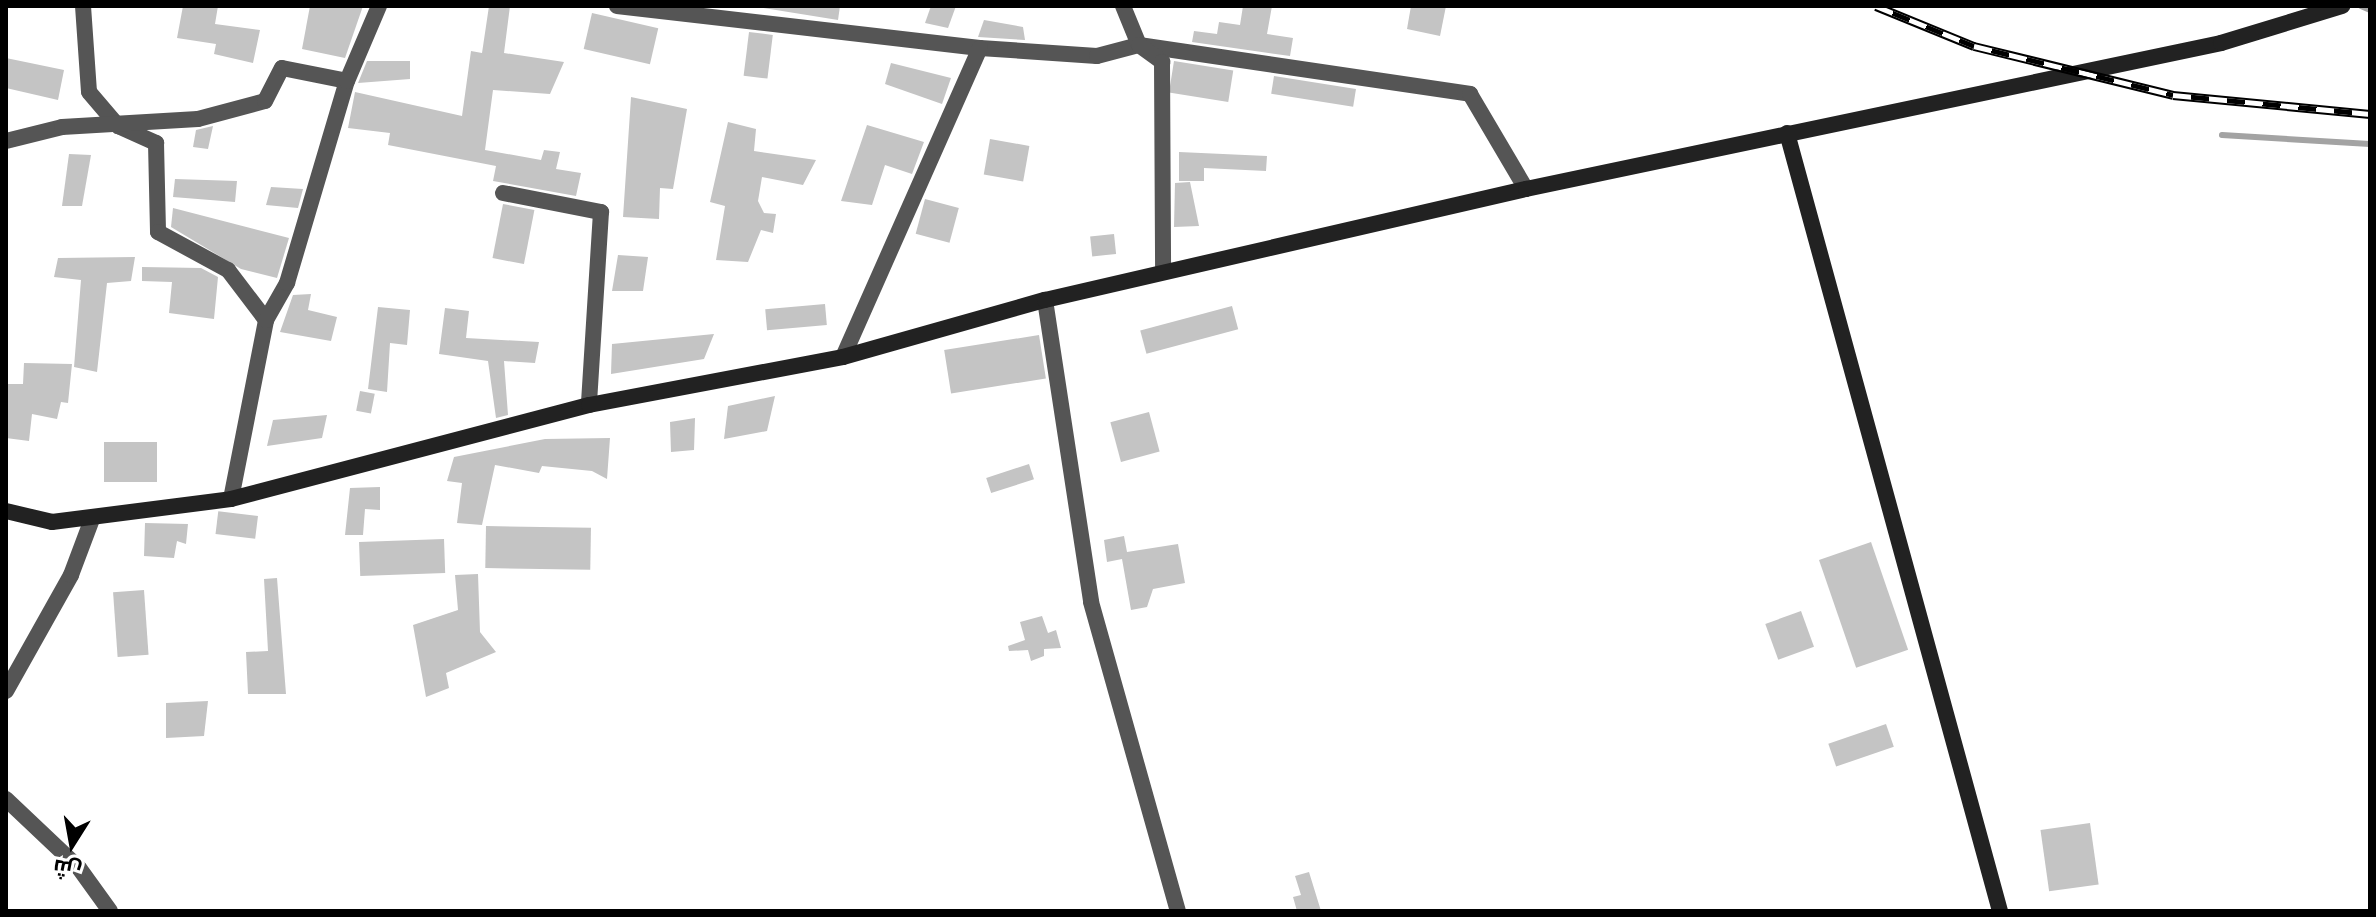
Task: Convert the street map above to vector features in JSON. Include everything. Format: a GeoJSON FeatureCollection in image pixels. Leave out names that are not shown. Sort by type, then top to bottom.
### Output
{"type":"FeatureCollection","features":[{"type":"Feature","properties":{"kind":"main road"},"geometry":{"type":"LineString","coordinates":[[6,511],[52,522],[231,499],[589,405],[843,357],[1045,300],[1163,272],[1526,189],[2221,43],[2338,8]]}},
{"type":"Feature","properties":{"kind":"main road"},"geometry":{"type":"LineString","coordinates":[[1787,133],[2000,911]]}},
{"type":"Feature","properties":{"kind":"street"},"geometry":{"type":"LineString","coordinates":[[83,6],[89,92],[118,126],[156,143],[158,232],[228,270],[266,320]]}},
{"type":"Feature","properties":{"kind":"street"},"geometry":{"type":"LineString","coordinates":[[231,499],[266,320],[287,283],[347,81],[379,6]]}},
{"type":"Feature","properties":{"kind":"street"},"geometry":{"type":"LineString","coordinates":[[617,6],[980,48],[1097,56],[1139,45],[1470,94],[1526,189]]}},
{"type":"Feature","properties":{"kind":"street"},"geometry":{"type":"LineString","coordinates":[[1123,6],[1139,45],[1162,62],[1163,272]]}},
{"type":"Feature","properties":{"kind":"street"},"geometry":{"type":"LineString","coordinates":[[843,357],[980,48]]}},
{"type":"Feature","properties":{"kind":"street"},"geometry":{"type":"LineString","coordinates":[[6,141],[62,127],[118,126],[154,118],[198,119],[265,101],[282,68],[347,81]]}},
{"type":"Feature","properties":{"kind":"street"},"geometry":{"type":"LineString","coordinates":[[503,193],[601,212],[589,405]]}},
{"type":"Feature","properties":{"kind":"street"},"geometry":{"type":"LineString","coordinates":[[1045,300],[1091,602],[1178,911]]}},
{"type":"Feature","properties":{"kind":"street"},"geometry":{"type":"LineString","coordinates":[[6,691],[71,575],[92,519]]}},
{"type":"Feature","properties":{"kind":"street"},"geometry":{"type":"LineString","coordinates":[[6,799],[79,868],[110,911]]}},
{"type":"Feature","properties":{"kind":"building"},"geometry":{"type":"Polygon","coordinates":[[[183,6],[218,6],[215,24],[260,30],[253,63],[214,54],[216,44],[177,38],[183,6]]]}},
{"type":"Feature","properties":{"kind":"building"},"geometry":{"type":"Polygon","coordinates":[[[310,6],[363,6],[345,58],[302,49],[310,6]]]}},
{"type":"Feature","properties":{"kind":"building"},"geometry":{"type":"Polygon","coordinates":[[[489,6],[510,6],[504,53],[564,62],[550,94],[493,90],[485,150],[541,160],[544,150],[560,152],[556,169],[581,173],[576,196],[493,181],[496,166],[388,145],[390,133],[348,128],[355,92],[462,116],[471,51],[482,53],[489,6]]]}},
{"type":"Feature","properties":{"kind":"building"},"geometry":{"type":"Polygon","coordinates":[[[751,6],[840,6],[838,20],[751,6]]]}},
{"type":"Feature","properties":{"kind":"building"},"geometry":{"type":"Polygon","coordinates":[[[931,6],[956,6],[948,28],[925,23],[931,6]]]}},
{"type":"Feature","properties":{"kind":"building"},"geometry":{"type":"Polygon","coordinates":[[[1243,6],[1272,6],[1267,34],[1293,38],[1290,56],[1192,42],[1194,31],[1217,34],[1219,22],[1240,25],[1243,6]]]}},
{"type":"Feature","properties":{"kind":"building"},"geometry":{"type":"Polygon","coordinates":[[[1411,6],[1446,6],[1440,36],[1407,29],[1411,6]]]}},
{"type":"Feature","properties":{"kind":"building"},"geometry":{"type":"Polygon","coordinates":[[[592,13],[658,28],[650,64],[584,49],[592,13]]]}},
{"type":"Feature","properties":{"kind":"building"},"geometry":{"type":"Polygon","coordinates":[[[984,20],[1023,27],[1025,40],[978,37],[984,20]]]}},
{"type":"Feature","properties":{"kind":"building"},"geometry":{"type":"Polygon","coordinates":[[[749,32],[773,35],[767,79],[744,76],[749,32]]]}},
{"type":"Feature","properties":{"kind":"building"},"geometry":{"type":"Polygon","coordinates":[[[6,58],[64,70],[58,100],[6,88],[6,58]]]}},
{"type":"Feature","properties":{"kind":"building"},"geometry":{"type":"Polygon","coordinates":[[[367,61],[410,61],[410,79],[358,83],[367,61]]]}},
{"type":"Feature","properties":{"kind":"building"},"geometry":{"type":"Polygon","coordinates":[[[1174,61],[1233,70],[1228,102],[1169,93],[1174,61]]]}},
{"type":"Feature","properties":{"kind":"building"},"geometry":{"type":"Polygon","coordinates":[[[891,63],[951,78],[942,104],[885,84],[891,63]]]}},
{"type":"Feature","properties":{"kind":"building"},"geometry":{"type":"Polygon","coordinates":[[[1274,76],[1356,89],[1353,107],[1271,94],[1274,76]]]}},
{"type":"Feature","properties":{"kind":"building"},"geometry":{"type":"Polygon","coordinates":[[[631,97],[687,109],[673,189],[660,188],[659,219],[623,217],[631,97]]]}},
{"type":"Feature","properties":{"kind":"building"},"geometry":{"type":"Polygon","coordinates":[[[728,122],[756,129],[754,151],[816,160],[803,185],[762,177],[758,201],[764,213],[776,214],[773,233],[761,230],[748,262],[716,260],[725,206],[710,202],[728,122]]]}},
{"type":"Feature","properties":{"kind":"building"},"geometry":{"type":"Polygon","coordinates":[[[867,125],[924,142],[912,174],[885,165],[872,205],[841,201],[867,125]]]}},
{"type":"Feature","properties":{"kind":"building"},"geometry":{"type":"Polygon","coordinates":[[[213,126],[208,149],[193,147],[196,130],[213,126]]]}},
{"type":"Feature","properties":{"kind":"building"},"geometry":{"type":"Polygon","coordinates":[[[990,139],[1029,146],[1023,181],[984,174],[990,139]]]}},
{"type":"Feature","properties":{"kind":"building"},"geometry":{"type":"Polygon","coordinates":[[[1179,152],[1267,156],[1266,171],[1204,168],[1204,181],[1179,181],[1179,152]]]}},
{"type":"Feature","properties":{"kind":"building"},"geometry":{"type":"Polygon","coordinates":[[[69,154],[91,155],[82,206],[62,206],[69,154]]]}},
{"type":"Feature","properties":{"kind":"building"},"geometry":{"type":"Polygon","coordinates":[[[175,179],[237,181],[235,202],[173,197],[175,179]]]}},
{"type":"Feature","properties":{"kind":"building"},"geometry":{"type":"Polygon","coordinates":[[[1190,182],[1199,226],[1174,227],[1175,183],[1190,182]]]}},
{"type":"Feature","properties":{"kind":"building"},"geometry":{"type":"Polygon","coordinates":[[[271,187],[303,189],[298,208],[266,205],[271,187]]]}},
{"type":"Feature","properties":{"kind":"building"},"geometry":{"type":"Polygon","coordinates":[[[925,199],[959,208],[949,243],[916,234],[925,199]]]}},
{"type":"Feature","properties":{"kind":"building"},"geometry":{"type":"Polygon","coordinates":[[[503,204],[534,210],[524,264],[493,258],[503,204]]]}},
{"type":"Feature","properties":{"kind":"building"},"geometry":{"type":"Polygon","coordinates":[[[173,208],[289,238],[277,278],[241,269],[171,227],[173,208]]]}},
{"type":"Feature","properties":{"kind":"building"},"geometry":{"type":"Polygon","coordinates":[[[1114,234],[1116,254],[1092,256],[1090,237],[1114,234]]]}},
{"type":"Feature","properties":{"kind":"building"},"geometry":{"type":"Polygon","coordinates":[[[618,255],[648,257],[643,291],[612,291],[618,255]]]}},
{"type":"Feature","properties":{"kind":"building"},"geometry":{"type":"Polygon","coordinates":[[[135,257],[131,281],[107,283],[97,372],[74,367],[81,280],[54,277],[58,258],[135,257]]]}},
{"type":"Feature","properties":{"kind":"building"},"geometry":{"type":"Polygon","coordinates":[[[142,267],[201,268],[218,277],[214,319],[169,313],[172,282],[142,281],[142,267]]]}},
{"type":"Feature","properties":{"kind":"building"},"geometry":{"type":"Polygon","coordinates":[[[311,294],[308,310],[337,317],[331,341],[280,332],[293,295],[311,294]]]}},
{"type":"Feature","properties":{"kind":"building"},"geometry":{"type":"Polygon","coordinates":[[[825,304],[827,325],[767,330],[765,309],[825,304]]]}},
{"type":"Feature","properties":{"kind":"building"},"geometry":{"type":"Polygon","coordinates":[[[1232,306],[1238,329],[1146,354],[1140,331],[1232,306]]]}},
{"type":"Feature","properties":{"kind":"building"},"geometry":{"type":"Polygon","coordinates":[[[378,307],[410,310],[407,345],[390,343],[387,392],[368,389],[378,307]]]}},
{"type":"Feature","properties":{"kind":"building"},"geometry":{"type":"Polygon","coordinates":[[[445,308],[469,311],[466,338],[539,342],[535,363],[504,361],[508,415],[496,418],[488,361],[439,354],[445,308]]]}},
{"type":"Feature","properties":{"kind":"building"},"geometry":{"type":"Polygon","coordinates":[[[714,334],[704,359],[611,374],[612,344],[714,334]]]}},
{"type":"Feature","properties":{"kind":"building"},"geometry":{"type":"Polygon","coordinates":[[[1039,335],[1046,378],[951,393],[944,350],[1039,335]]]}},
{"type":"Feature","properties":{"kind":"building"},"geometry":{"type":"Polygon","coordinates":[[[24,363],[72,364],[68,403],[61,402],[57,419],[32,414],[29,441],[6,438],[6,384],[23,384],[24,363]]]}},
{"type":"Feature","properties":{"kind":"building"},"geometry":{"type":"Polygon","coordinates":[[[360,391],[375,394],[371,413],[356,411],[360,391]]]}},
{"type":"Feature","properties":{"kind":"building"},"geometry":{"type":"Polygon","coordinates":[[[775,396],[767,431],[724,439],[728,406],[775,396]]]}},
{"type":"Feature","properties":{"kind":"building"},"geometry":{"type":"Polygon","coordinates":[[[1149,412],[1160,452],[1121,462],[1110,422],[1149,412]]]}},
{"type":"Feature","properties":{"kind":"building"},"geometry":{"type":"Polygon","coordinates":[[[327,415],[322,438],[267,446],[273,420],[327,415]]]}},
{"type":"Feature","properties":{"kind":"building"},"geometry":{"type":"Polygon","coordinates":[[[695,418],[694,450],[671,452],[670,422],[695,418]]]}},
{"type":"Feature","properties":{"kind":"building"},"geometry":{"type":"Polygon","coordinates":[[[610,438],[607,479],[592,471],[542,466],[539,473],[495,465],[482,525],[457,523],[462,483],[447,481],[454,457],[545,439],[610,438]]]}},
{"type":"Feature","properties":{"kind":"building"},"geometry":{"type":"Polygon","coordinates":[[[104,442],[157,442],[157,482],[104,482],[104,442]]]}},
{"type":"Feature","properties":{"kind":"building"},"geometry":{"type":"Polygon","coordinates":[[[1029,464],[1034,479],[991,493],[986,478],[1029,464]]]}},
{"type":"Feature","properties":{"kind":"building"},"geometry":{"type":"Polygon","coordinates":[[[380,487],[380,510],[365,509],[363,535],[345,535],[350,488],[380,487]]]}},
{"type":"Feature","properties":{"kind":"building"},"geometry":{"type":"Polygon","coordinates":[[[218,511],[258,516],[255,539],[215,534],[218,511]]]}},
{"type":"Feature","properties":{"kind":"building"},"geometry":{"type":"Polygon","coordinates":[[[145,523],[188,524],[186,544],[177,541],[174,558],[144,556],[145,523]]]}},
{"type":"Feature","properties":{"kind":"building"},"geometry":{"type":"Polygon","coordinates":[[[486,526],[591,528],[590,570],[485,568],[486,526]]]}},
{"type":"Feature","properties":{"kind":"building"},"geometry":{"type":"Polygon","coordinates":[[[1124,536],[1127,552],[1178,544],[1185,583],[1153,589],[1147,607],[1131,610],[1122,559],[1107,562],[1104,540],[1124,536]]]}},
{"type":"Feature","properties":{"kind":"building"},"geometry":{"type":"Polygon","coordinates":[[[444,539],[445,573],[360,576],[359,542],[444,539]]]}},
{"type":"Feature","properties":{"kind":"building"},"geometry":{"type":"Polygon","coordinates":[[[1871,542],[1908,650],[1856,668],[1819,560],[1871,542]]]}},
{"type":"Feature","properties":{"kind":"building"},"geometry":{"type":"Polygon","coordinates":[[[478,574],[480,632],[496,652],[446,673],[449,688],[426,697],[413,625],[458,610],[455,575],[478,574]]]}},
{"type":"Feature","properties":{"kind":"building"},"geometry":{"type":"Polygon","coordinates":[[[277,578],[286,694],[248,694],[246,652],[268,651],[264,579],[277,578]]]}},
{"type":"Feature","properties":{"kind":"building"},"geometry":{"type":"Polygon","coordinates":[[[144,590],[149,655],[118,657],[113,592],[144,590]]]}},
{"type":"Feature","properties":{"kind":"building"},"geometry":{"type":"Polygon","coordinates":[[[1801,611],[1814,647],[1778,660],[1765,624],[1801,611]]]}},
{"type":"Feature","properties":{"kind":"building"},"geometry":{"type":"Polygon","coordinates":[[[1042,616],[1048,633],[1056,630],[1061,648],[1044,649],[1044,656],[1031,661],[1028,650],[1009,651],[1008,646],[1025,640],[1020,622],[1042,616]]]}},
{"type":"Feature","properties":{"kind":"building"},"geometry":{"type":"Polygon","coordinates":[[[208,701],[204,736],[166,738],[166,703],[208,701]]]}},
{"type":"Feature","properties":{"kind":"building"},"geometry":{"type":"Polygon","coordinates":[[[1886,724],[1894,747],[1836,767],[1828,744],[1886,724]]]}},
{"type":"Feature","properties":{"kind":"building"},"geometry":{"type":"Polygon","coordinates":[[[2090,823],[2099,884],[2049,891],[2040,830],[2090,823]]]}},
{"type":"Feature","properties":{"kind":"building"},"geometry":{"type":"Polygon","coordinates":[[[1309,872],[1321,911],[1297,911],[1293,897],[1301,895],[1295,876],[1309,872]]]}},
{"type":"Feature","properties":{"kind":"waterway"},"geometry":{"type":"LineString","coordinates":[[2361,6],[2370,10]]}},
{"type":"Feature","properties":{"kind":"waterway"},"geometry":{"type":"LineString","coordinates":[[2222,135],[2370,144]]}},
{"type":"Feature","properties":{"kind":"railway"},"geometry":{"type":"LineString","coordinates":[[1876,6],[1974,46],[2173,95],[2370,114]]}}]}
